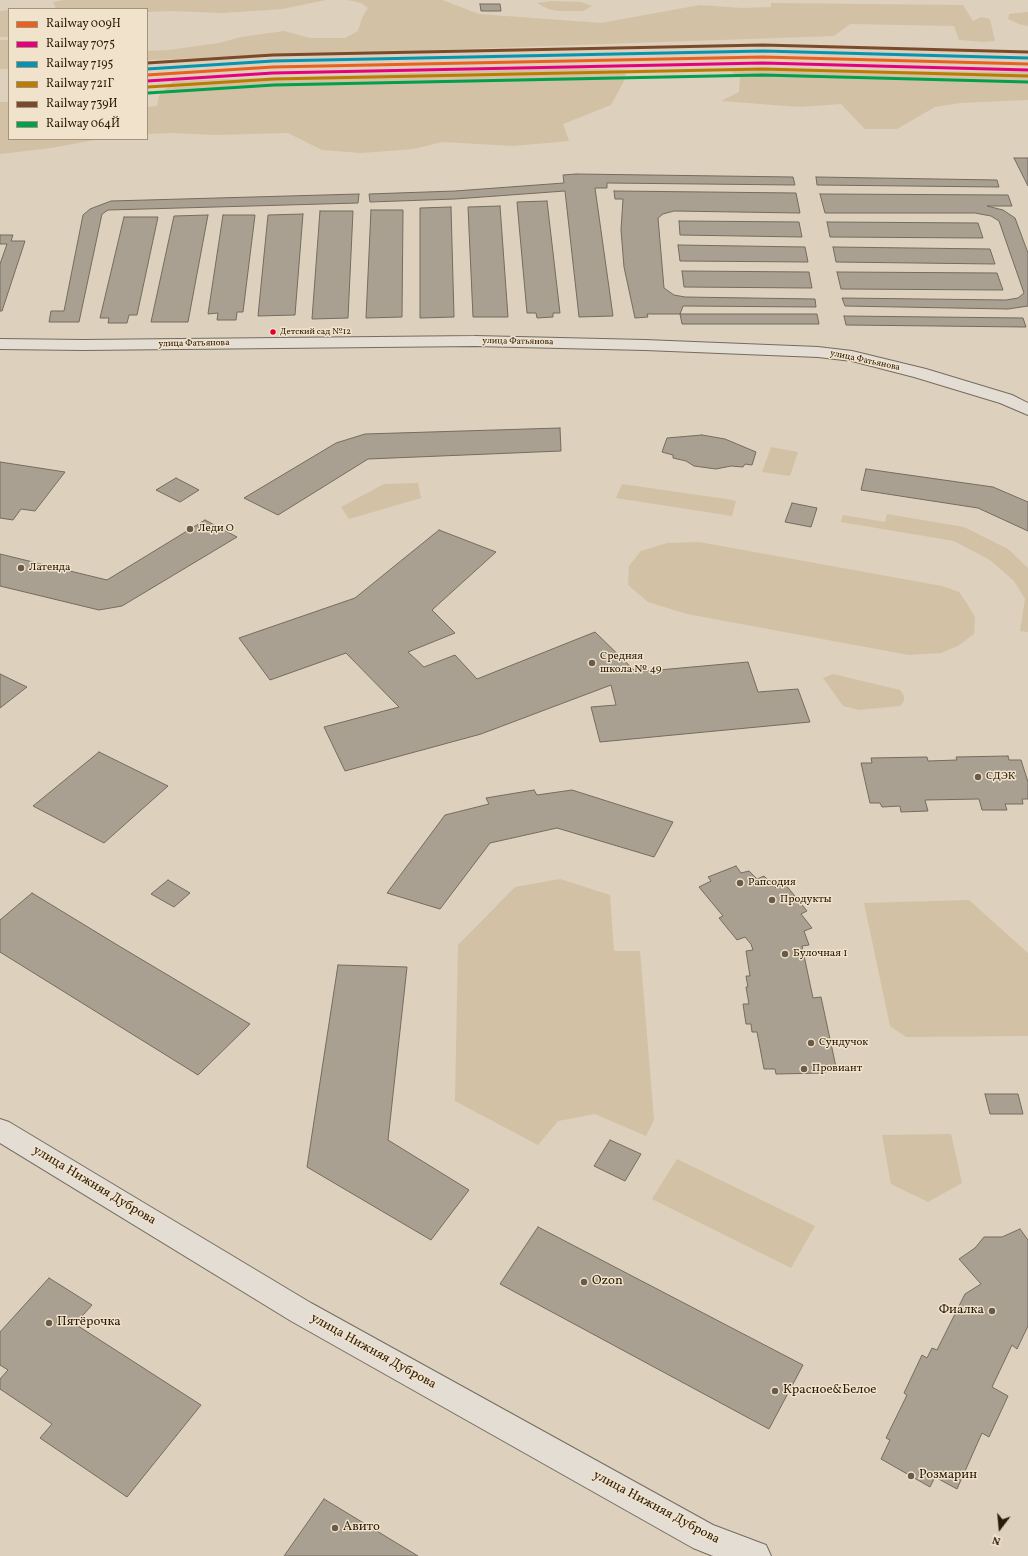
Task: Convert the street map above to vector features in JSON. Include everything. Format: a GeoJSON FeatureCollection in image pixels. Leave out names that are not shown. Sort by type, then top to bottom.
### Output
{"type":"FeatureCollection","features":[{"type":"Feature","properties":{"kind":"street","name":"улица Фатьянова"},"geometry":{"type":"LineString","coordinates":[[0,344],[83,345],[475,342],[645,345],[818,352],[852,356],[920,373],[1006,399],[1028,410]]}},
{"type":"Feature","properties":{"kind":"street","name":"улица Нижняя Дуброва"},"geometry":{"type":"LineString","coordinates":[[0,1130],[308,1316],[704,1537],[755,1556]]}},
{"type":"Feature","properties":{"kind":"shaded area"},"geometry":{"type":"Polygon","coordinates":[[[63,0],[326,0],[282,9],[224,13],[169,11],[148,12],[148,8],[56,8],[53,2],[63,0]]]}},
{"type":"Feature","properties":{"kind":"shaded area"},"geometry":{"type":"Polygon","coordinates":[[[347,0],[442,0],[479,14],[601,23],[700,5],[742,8],[771,7],[771,3],[963,5],[973,21],[981,17],[990,19],[995,41],[984,42],[959,40],[954,26],[850,24],[834,36],[148,60],[148,51],[169,50],[219,43],[241,37],[284,31],[310,38],[345,38],[358,31],[362,18],[368,8],[361,3],[347,0]]]}},
{"type":"Feature","properties":{"kind":"shaded area"},"geometry":{"type":"Polygon","coordinates":[[[551,1],[581,2],[592,6],[583,11],[558,11],[548,9],[537,3],[551,1]]]}},
{"type":"Feature","properties":{"kind":"shaded area"},"geometry":{"type":"Polygon","coordinates":[[[8,10],[8,37],[0,37],[0,11],[8,10]]]}},
{"type":"Feature","properties":{"kind":"shaded area"},"geometry":{"type":"Polygon","coordinates":[[[1028,12],[1028,26],[1008,19],[1009,14],[1028,12]]]}},
{"type":"Feature","properties":{"kind":"shaded area"},"geometry":{"type":"Polygon","coordinates":[[[0,40],[8,40],[8,69],[0,69],[0,40]]]}},
{"type":"Feature","properties":{"kind":"shaded area"},"geometry":{"type":"Polygon","coordinates":[[[561,68],[626,70],[625,79],[611,105],[563,124],[569,141],[513,146],[442,142],[414,149],[361,153],[322,150],[288,133],[215,135],[172,133],[148,134],[148,107],[157,106],[159,96],[173,81],[561,68]]]}},
{"type":"Feature","properties":{"kind":"shaded area"},"geometry":{"type":"Polygon","coordinates":[[[729,70],[1028,72],[1028,100],[960,103],[935,107],[897,129],[865,129],[841,104],[800,107],[721,101],[739,92],[740,78],[729,70]]]}},
{"type":"Feature","properties":{"kind":"shaded area"},"geometry":{"type":"Polygon","coordinates":[[[0,102],[8,102],[8,140],[95,140],[51,148],[0,154],[0,102]]]}},
{"type":"Feature","properties":{"kind":"shaded area"},"geometry":{"type":"Polygon","coordinates":[[[771,447],[798,452],[790,476],[762,472],[771,447]]]}},
{"type":"Feature","properties":{"kind":"shaded area"},"geometry":{"type":"Polygon","coordinates":[[[418,483],[421,498],[349,519],[341,507],[384,484],[418,483]]]}},
{"type":"Feature","properties":{"kind":"shaded area"},"geometry":{"type":"Polygon","coordinates":[[[622,484],[736,501],[732,516],[616,498],[622,484]]]}},
{"type":"Feature","properties":{"kind":"shaded area"},"geometry":{"type":"Polygon","coordinates":[[[887,514],[964,527],[1008,549],[1028,568],[1028,632],[1020,631],[1025,599],[1014,581],[990,560],[954,541],[841,522],[843,515],[885,522],[887,514]]]}},
{"type":"Feature","properties":{"kind":"shaded area"},"geometry":{"type":"Polygon","coordinates":[[[699,542],[942,586],[959,592],[966,602],[975,617],[974,634],[958,646],[941,653],[909,655],[687,614],[648,602],[628,585],[629,566],[641,551],[667,543],[699,542]]]}},
{"type":"Feature","properties":{"kind":"shaded area"},"geometry":{"type":"Polygon","coordinates":[[[833,674],[900,690],[904,696],[904,701],[900,706],[859,710],[843,706],[823,678],[833,674]]]}},
{"type":"Feature","properties":{"kind":"shaded area"},"geometry":{"type":"Polygon","coordinates":[[[560,879],[610,895],[614,951],[640,951],[654,1120],[646,1136],[595,1114],[558,1121],[538,1145],[455,1101],[458,945],[515,887],[560,879]]]}},
{"type":"Feature","properties":{"kind":"shaded area"},"geometry":{"type":"Polygon","coordinates":[[[969,900],[1028,953],[1028,1036],[906,1037],[890,1026],[864,903],[969,900]]]}},
{"type":"Feature","properties":{"kind":"shaded area"},"geometry":{"type":"Polygon","coordinates":[[[951,1134],[962,1183],[928,1202],[891,1184],[882,1135],[951,1134]]]}},
{"type":"Feature","properties":{"kind":"shaded area"},"geometry":{"type":"Polygon","coordinates":[[[677,1159],[815,1226],[791,1268],[652,1199],[677,1159]]]}},
{"type":"Feature","properties":{"kind":"building"},"geometry":{"type":"Polygon","coordinates":[[[480,4],[500,4],[501,11],[481,11],[480,4]]]}},
{"type":"Feature","properties":{"kind":"building"},"geometry":{"type":"Polygon","coordinates":[[[1014,158],[1028,158],[1028,186],[1014,158]]]}},
{"type":"Feature","properties":{"kind":"building"},"geometry":{"type":"Polygon","coordinates":[[[563,175],[793,177],[795,185],[607,183],[607,188],[595,188],[613,316],[579,317],[565,191],[455,199],[370,202],[369,194],[455,191],[564,183],[563,175]]]}},
{"type":"Feature","properties":{"kind":"building"},"geometry":{"type":"Polygon","coordinates":[[[816,177],[997,180],[999,187],[817,185],[816,177]]]}},
{"type":"Feature","properties":{"kind":"building"},"geometry":{"type":"Polygon","coordinates":[[[614,191],[796,193],[800,213],[674,211],[663,214],[658,218],[664,288],[674,295],[685,297],[815,299],[816,307],[683,306],[680,314],[647,314],[648,317],[635,318],[624,267],[621,230],[623,199],[615,199],[614,191]]]}},
{"type":"Feature","properties":{"kind":"building"},"geometry":{"type":"Polygon","coordinates":[[[359,194],[358,203],[108,210],[102,214],[79,322],[49,322],[51,311],[64,311],[83,215],[90,209],[111,201],[359,194]]]}},
{"type":"Feature","properties":{"kind":"building"},"geometry":{"type":"Polygon","coordinates":[[[820,194],[1008,195],[1012,206],[987,206],[1003,210],[1015,218],[1028,253],[1028,306],[1008,309],[845,306],[842,298],[1006,300],[1018,298],[1024,293],[999,221],[991,216],[975,213],[825,213],[820,194]]]}},
{"type":"Feature","properties":{"kind":"building"},"geometry":{"type":"Polygon","coordinates":[[[547,201],[560,313],[553,313],[553,317],[537,318],[536,313],[527,313],[517,202],[547,201]]]}},
{"type":"Feature","properties":{"kind":"building"},"geometry":{"type":"Polygon","coordinates":[[[500,206],[508,317],[473,317],[468,207],[500,206]]]}},
{"type":"Feature","properties":{"kind":"building"},"geometry":{"type":"Polygon","coordinates":[[[451,207],[454,317],[420,318],[420,208],[451,207]]]}},
{"type":"Feature","properties":{"kind":"building"},"geometry":{"type":"Polygon","coordinates":[[[371,210],[403,210],[402,317],[366,318],[371,210]]]}},
{"type":"Feature","properties":{"kind":"building"},"geometry":{"type":"Polygon","coordinates":[[[320,211],[353,211],[348,318],[312,319],[320,211]]]}},
{"type":"Feature","properties":{"kind":"building"},"geometry":{"type":"Polygon","coordinates":[[[303,214],[295,315],[258,316],[268,215],[303,214]]]}},
{"type":"Feature","properties":{"kind":"building"},"geometry":{"type":"Polygon","coordinates":[[[208,215],[188,322],[151,322],[174,216],[208,215]]]}},
{"type":"Feature","properties":{"kind":"building"},"geometry":{"type":"Polygon","coordinates":[[[223,215],[255,215],[243,312],[237,312],[236,320],[217,320],[218,313],[208,314],[223,215]]]}},
{"type":"Feature","properties":{"kind":"building"},"geometry":{"type":"Polygon","coordinates":[[[124,217],[158,217],[137,315],[129,315],[127,323],[108,323],[109,318],[100,318],[124,217]]]}},
{"type":"Feature","properties":{"kind":"building"},"geometry":{"type":"Polygon","coordinates":[[[679,221],[799,222],[802,237],[680,235],[679,221]]]}},
{"type":"Feature","properties":{"kind":"building"},"geometry":{"type":"Polygon","coordinates":[[[827,222],[978,223],[983,238],[830,237],[827,222]]]}},
{"type":"Feature","properties":{"kind":"building"},"geometry":{"type":"Polygon","coordinates":[[[0,235],[13,235],[11,241],[25,241],[2,311],[0,311],[0,264],[7,244],[0,244],[0,235]]]}},
{"type":"Feature","properties":{"kind":"building"},"geometry":{"type":"Polygon","coordinates":[[[678,245],[805,247],[808,262],[680,261],[678,245]]]}},
{"type":"Feature","properties":{"kind":"building"},"geometry":{"type":"Polygon","coordinates":[[[833,247],[990,249],[995,264],[836,262],[833,247]]]}},
{"type":"Feature","properties":{"kind":"building"},"geometry":{"type":"Polygon","coordinates":[[[682,271],[809,272],[812,288],[684,287],[682,271]]]}},
{"type":"Feature","properties":{"kind":"building"},"geometry":{"type":"Polygon","coordinates":[[[837,272],[997,273],[1003,290],[841,289],[837,272]]]}},
{"type":"Feature","properties":{"kind":"building"},"geometry":{"type":"Polygon","coordinates":[[[680,314],[817,314],[819,324],[682,324],[680,314]]]}},
{"type":"Feature","properties":{"kind":"building"},"geometry":{"type":"Polygon","coordinates":[[[844,316],[1023,318],[1026,327],[846,325],[844,316]]]}},
{"type":"Feature","properties":{"kind":"building"},"geometry":{"type":"Polygon","coordinates":[[[560,428],[561,451],[368,459],[278,515],[244,498],[336,443],[365,434],[560,428]]]}},
{"type":"Feature","properties":{"kind":"building"},"geometry":{"type":"Polygon","coordinates":[[[702,435],[725,439],[756,452],[752,465],[745,464],[743,467],[731,466],[716,469],[694,466],[686,461],[673,458],[673,455],[662,452],[667,438],[702,435]]]}},
{"type":"Feature","properties":{"kind":"building"},"geometry":{"type":"Polygon","coordinates":[[[0,462],[65,472],[35,511],[21,509],[13,520],[0,518],[0,462]]]}},
{"type":"Feature","properties":{"kind":"building"},"geometry":{"type":"Polygon","coordinates":[[[866,469],[993,487],[1028,502],[1028,531],[978,508],[861,490],[866,469]]]}},
{"type":"Feature","properties":{"kind":"building"},"geometry":{"type":"Polygon","coordinates":[[[176,478],[199,490],[180,502],[156,490],[176,478]]]}},
{"type":"Feature","properties":{"kind":"building"},"geometry":{"type":"Polygon","coordinates":[[[792,503],[817,508],[811,527],[785,522],[792,503]]]}},
{"type":"Feature","properties":{"kind":"building"},"geometry":{"type":"Polygon","coordinates":[[[205,520],[237,537],[122,606],[99,610],[0,586],[0,554],[107,580],[205,520]]]}},
{"type":"Feature","properties":{"kind":"building"},"geometry":{"type":"Polygon","coordinates":[[[439,530],[496,552],[432,610],[455,633],[408,652],[424,667],[455,655],[477,679],[595,632],[636,672],[748,662],[758,692],[798,689],[810,722],[600,742],[591,707],[616,705],[611,685],[481,734],[345,771],[324,727],[399,707],[346,653],[270,680],[239,638],[355,598],[439,530]]]}},
{"type":"Feature","properties":{"kind":"building"},"geometry":{"type":"Polygon","coordinates":[[[0,674],[27,687],[0,708],[0,674]]]}},
{"type":"Feature","properties":{"kind":"building"},"geometry":{"type":"Polygon","coordinates":[[[99,752],[168,786],[104,843],[33,806],[99,752]]]}},
{"type":"Feature","properties":{"kind":"building"},"geometry":{"type":"Polygon","coordinates":[[[1008,756],[1009,760],[1021,760],[1028,782],[1028,799],[1022,799],[1023,804],[1005,804],[1007,810],[982,810],[979,799],[925,800],[928,811],[901,812],[900,806],[882,807],[880,803],[870,803],[861,763],[872,763],[871,758],[927,757],[928,761],[957,760],[956,757],[1008,756]]]}},
{"type":"Feature","properties":{"kind":"building"},"geometry":{"type":"Polygon","coordinates":[[[534,790],[537,795],[572,790],[673,822],[654,857],[557,828],[490,843],[440,909],[387,893],[445,815],[489,804],[486,798],[534,790]]]}},
{"type":"Feature","properties":{"kind":"building"},"geometry":{"type":"Polygon","coordinates":[[[736,866],[741,873],[749,871],[757,879],[764,876],[776,888],[785,884],[807,911],[801,914],[812,928],[804,931],[809,945],[802,946],[813,998],[821,997],[836,1067],[824,1068],[825,1073],[776,1074],[775,1069],[764,1069],[757,1032],[752,1032],[751,1024],[746,1024],[743,1004],[749,1004],[746,976],[750,976],[746,951],[753,950],[751,944],[745,937],[737,940],[719,918],[723,916],[699,887],[711,881],[708,877],[736,866]]]}},
{"type":"Feature","properties":{"kind":"building"},"geometry":{"type":"Polygon","coordinates":[[[168,880],[190,893],[174,907],[151,894],[168,880]]]}},
{"type":"Feature","properties":{"kind":"building"},"geometry":{"type":"Polygon","coordinates":[[[32,893],[250,1024],[198,1075],[0,952],[0,920],[32,893]]]}},
{"type":"Feature","properties":{"kind":"building"},"geometry":{"type":"Polygon","coordinates":[[[338,965],[407,967],[388,1140],[469,1190],[431,1240],[307,1167],[338,965]]]}},
{"type":"Feature","properties":{"kind":"building"},"geometry":{"type":"Polygon","coordinates":[[[985,1094],[1018,1094],[1023,1114],[990,1114],[985,1094]]]}},
{"type":"Feature","properties":{"kind":"building"},"geometry":{"type":"Polygon","coordinates":[[[610,1140],[641,1154],[625,1181],[594,1166],[610,1140]]]}},
{"type":"Feature","properties":{"kind":"building"},"geometry":{"type":"Polygon","coordinates":[[[538,1227],[803,1365],[769,1429],[500,1284],[538,1227]]]}},
{"type":"Feature","properties":{"kind":"building"},"geometry":{"type":"Polygon","coordinates":[[[1020,1229],[1028,1240],[1028,1326],[1017,1349],[1012,1345],[992,1387],[1008,1396],[989,1437],[982,1433],[957,1489],[935,1477],[930,1487],[881,1459],[890,1440],[886,1438],[907,1395],[904,1393],[922,1355],[927,1358],[932,1348],[937,1350],[965,1294],[981,1284],[959,1259],[975,1248],[984,1237],[1002,1237],[1020,1229]]]}},
{"type":"Feature","properties":{"kind":"building"},"geometry":{"type":"Polygon","coordinates":[[[49,1278],[92,1305],[75,1324],[201,1405],[127,1497],[40,1438],[52,1424],[0,1389],[0,1379],[8,1370],[0,1365],[0,1332],[49,1278]]]}},
{"type":"Feature","properties":{"kind":"building"},"geometry":{"type":"Polygon","coordinates":[[[324,1499],[418,1556],[284,1556],[324,1499]]]}},
{"type":"Feature","properties":{"kind":"rail line","name":"739И"},"geometry":{"type":"LineString","coordinates":[[148,63],[273,55],[763,45],[1028,52]]}},
{"type":"Feature","properties":{"kind":"rail line","name":"7195"},"geometry":{"type":"LineString","coordinates":[[148,69],[273,61],[763,51],[1028,58]]}},
{"type":"Feature","properties":{"kind":"rail line","name":"009Н"},"geometry":{"type":"LineString","coordinates":[[148,75],[273,67],[763,57],[1028,64]]}},
{"type":"Feature","properties":{"kind":"rail line","name":"7075"},"geometry":{"type":"LineString","coordinates":[[148,81],[273,73],[763,63],[1028,70]]}},
{"type":"Feature","properties":{"kind":"rail line","name":"721Г"},"geometry":{"type":"LineString","coordinates":[[148,87],[274,79],[763,69],[1028,76]]}},
{"type":"Feature","properties":{"kind":"rail line","name":"064Й"},"geometry":{"type":"LineString","coordinates":[[148,93],[274,85],[763,75],[1028,82]]}},
{"type":"Feature","properties":{"kind":"place","name":"Детский сад №12"},"geometry":{"type":"Point","coordinates":[273,332]}},
{"type":"Feature","properties":{"kind":"place","name":"Леди О"},"geometry":{"type":"Point","coordinates":[190,529]}},
{"type":"Feature","properties":{"kind":"place","name":"Латенда"},"geometry":{"type":"Point","coordinates":[21,568]}},
{"type":"Feature","properties":{"kind":"place","name":"Средняя школа № 49"},"geometry":{"type":"Point","coordinates":[592,663]}},
{"type":"Feature","properties":{"kind":"place","name":"СДЭК"},"geometry":{"type":"Point","coordinates":[978,777]}},
{"type":"Feature","properties":{"kind":"place","name":"Рапсодия"},"geometry":{"type":"Point","coordinates":[740,883]}},
{"type":"Feature","properties":{"kind":"place","name":"Продукты"},"geometry":{"type":"Point","coordinates":[772,900]}},
{"type":"Feature","properties":{"kind":"place","name":"Булочная 1"},"geometry":{"type":"Point","coordinates":[785,954]}},
{"type":"Feature","properties":{"kind":"place","name":"Сундучок"},"geometry":{"type":"Point","coordinates":[811,1043]}},
{"type":"Feature","properties":{"kind":"place","name":"Провиант"},"geometry":{"type":"Point","coordinates":[804,1069]}},
{"type":"Feature","properties":{"kind":"place","name":"Ozon"},"geometry":{"type":"Point","coordinates":[584,1282]}},
{"type":"Feature","properties":{"kind":"place","name":"Фиалка"},"geometry":{"type":"Point","coordinates":[992,1311]}},
{"type":"Feature","properties":{"kind":"place","name":"Пятёрочка"},"geometry":{"type":"Point","coordinates":[49,1323]}},
{"type":"Feature","properties":{"kind":"place","name":"Красное&Белое"},"geometry":{"type":"Point","coordinates":[775,1391]}},
{"type":"Feature","properties":{"kind":"place","name":"Розмарин"},"geometry":{"type":"Point","coordinates":[911,1476]}},
{"type":"Feature","properties":{"kind":"place","name":"Авито"},"geometry":{"type":"Point","coordinates":[335,1528]}}]}
